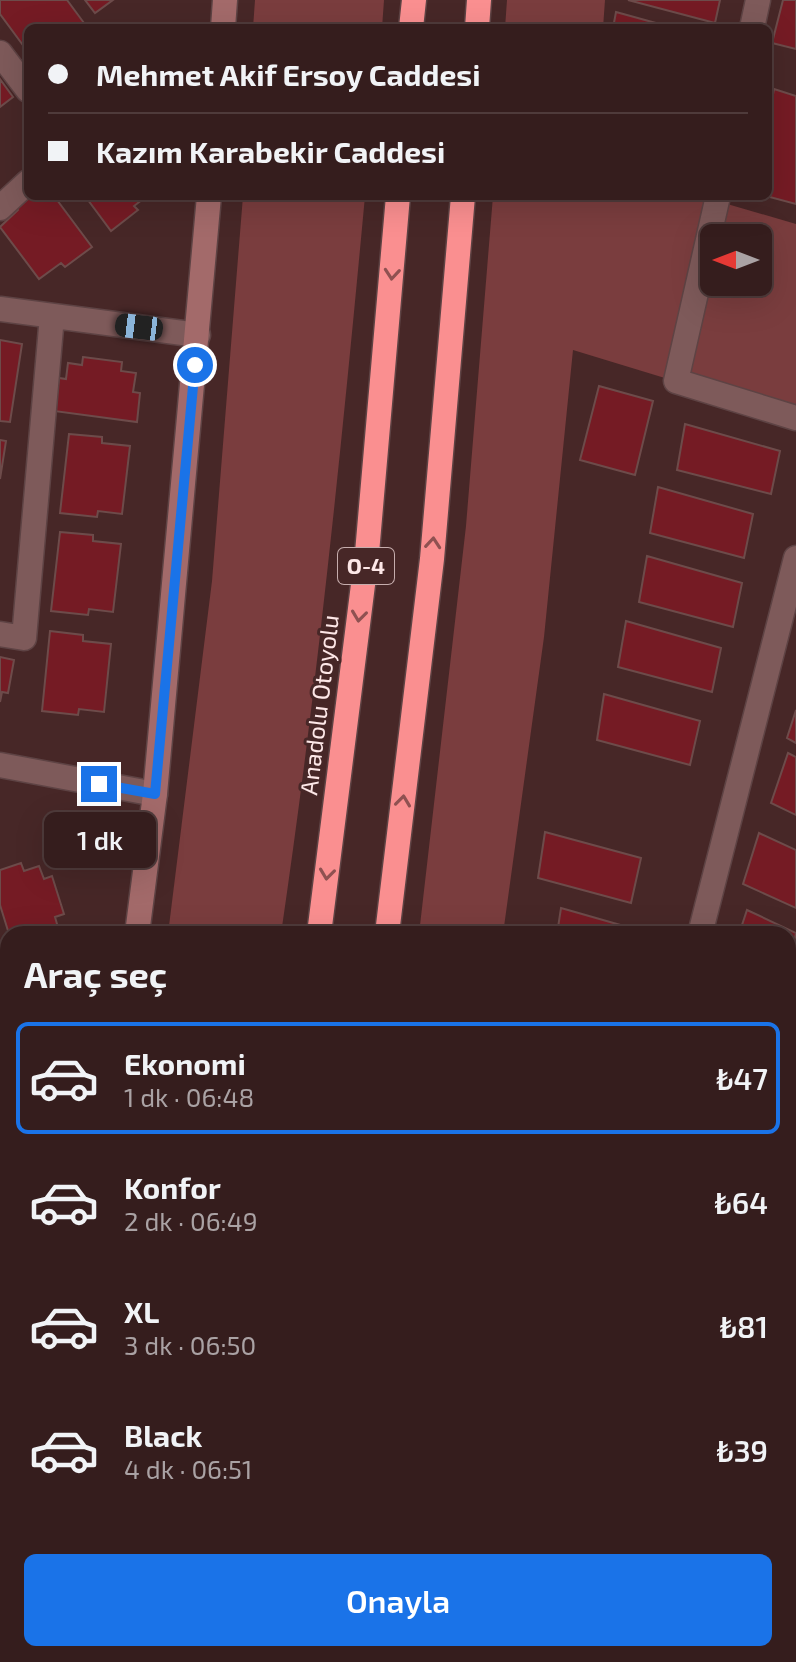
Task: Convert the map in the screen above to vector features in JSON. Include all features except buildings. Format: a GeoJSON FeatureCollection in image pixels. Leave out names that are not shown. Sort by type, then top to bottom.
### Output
{"type":"FeatureCollection","features":[{"type":"Feature","properties":{"kind":"highway"},"geometry":{"type":"LineString","coordinates":[[411,24],[414,0]]}},
{"type":"Feature","properties":{"kind":"highway"},"geometry":{"type":"LineString","coordinates":[[477,24],[479,0]]}},
{"type":"Feature","properties":{"kind":"highway","name":"Anadolu Otoyolu"},"geometry":{"type":"LineString","coordinates":[[320,926],[367,553],[398,200]]}},
{"type":"Feature","properties":{"kind":"highway","name":"O-4"},"geometry":{"type":"LineString","coordinates":[[388,926],[432,559],[463,200]]}},
{"type":"Feature","properties":{"kind":"street"},"geometry":{"type":"LineString","coordinates":[[223,24],[225,0]]}},
{"type":"Feature","properties":{"kind":"street"},"geometry":{"type":"LineString","coordinates":[[753,24],[758,0]]}},
{"type":"Feature","properties":{"kind":"street"},"geometry":{"type":"LineString","coordinates":[[0,53],[24,85]]}},
{"type":"Feature","properties":{"kind":"street"},"geometry":{"type":"LineString","coordinates":[[0,208],[24,186]]}},
{"type":"Feature","properties":{"kind":"street"},"geometry":{"type":"LineString","coordinates":[[138,926],[155,794],[209,200]]}},
{"type":"Feature","properties":{"kind":"street"},"geometry":{"type":"LineString","coordinates":[[717,200],[676,381],[796,418]]}},
{"type":"Feature","properties":{"kind":"street"},"geometry":{"type":"LineString","coordinates":[[0,309],[198,335]]}},
{"type":"Feature","properties":{"kind":"street"},"geometry":{"type":"LineString","coordinates":[[0,634],[24,638],[52,316]]}},
{"type":"Feature","properties":{"kind":"street"},"geometry":{"type":"LineString","coordinates":[[702,926],[796,558]]}},
{"type":"Feature","properties":{"kind":"street"},"geometry":{"type":"LineString","coordinates":[[0,765],[155,794]]}},
{"type":"Feature","properties":{"kind":"shaded area"},"geometry":{"type":"Polygon","coordinates":[[[255,0],[384,0],[382,24],[253,24],[255,0]]]}},
{"type":"Feature","properties":{"kind":"shaded area"},"geometry":{"type":"Polygon","coordinates":[[[507,0],[605,0],[603,24],[505,24],[507,0]]]}},
{"type":"Feature","properties":{"kind":"shaded area"},"geometry":{"type":"Polygon","coordinates":[[[243,200],[365,200],[317,658],[282,926],[169,926],[212,581],[243,200]]]}},
{"type":"Feature","properties":{"kind":"shaded area"},"geometry":{"type":"Polygon","coordinates":[[[493,200],[714,200],[796,224],[796,418],[573,350],[544,637],[504,926],[420,926],[466,526],[493,200]]]}},
{"type":"Feature","properties":{"kind":"route"},"geometry":{"type":"LineString","coordinates":[[99,784],[155,794],[195,365]]}}]}
